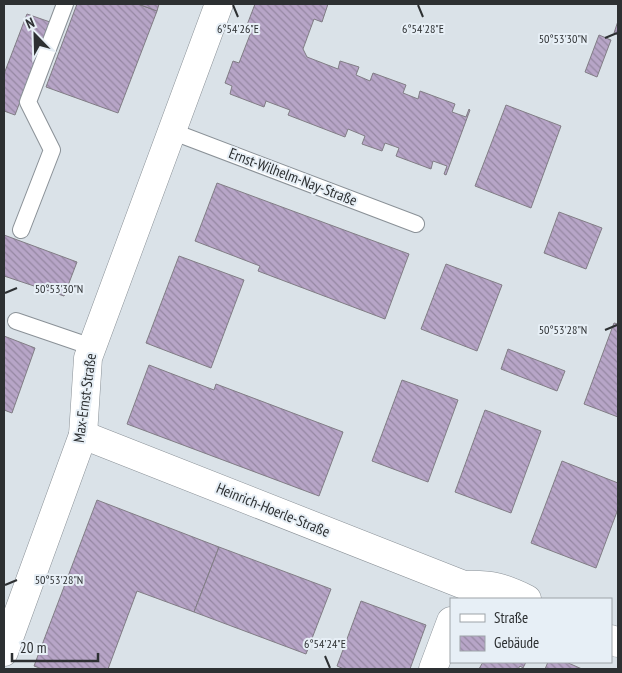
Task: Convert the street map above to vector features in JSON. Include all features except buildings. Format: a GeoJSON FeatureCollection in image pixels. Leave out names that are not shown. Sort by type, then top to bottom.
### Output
{"type":"FeatureCollection","features":[{"type":"Feature","properties":{"kind":"street","name":"Max-Ernst-Straße"},"geometry":{"type":"LineString","coordinates":[[4,652],[83,435],[88,358],[219,4]]}},
{"type":"Feature","properties":{"kind":"street","name":"Heinrich-Hoerle-Straße"},"geometry":{"type":"LineString","coordinates":[[83,435],[461,592],[486,584],[505,588],[525,598]]}},
{"type":"Feature","properties":{"kind":"street"},"geometry":{"type":"LineString","coordinates":[[433,669],[450,624]]}},
{"type":"Feature","properties":{"kind":"lane"},"geometry":{"type":"LineString","coordinates":[[21,230],[52,150],[28,102],[65,4]]}},
{"type":"Feature","properties":{"kind":"lane","name":"Ernst-Wilhelm-Nay-Straße"},"geometry":{"type":"LineString","coordinates":[[171,131],[416,224]]}},
{"type":"Feature","properties":{"kind":"lane"},"geometry":{"type":"LineString","coordinates":[[16,321],[92,347]]}}]}
